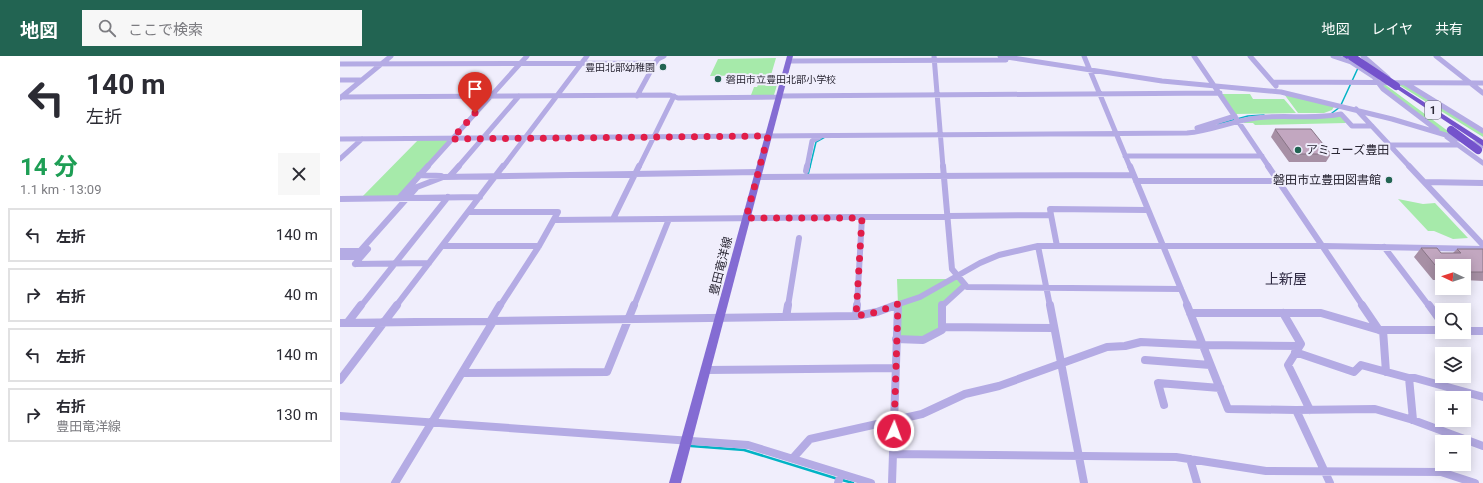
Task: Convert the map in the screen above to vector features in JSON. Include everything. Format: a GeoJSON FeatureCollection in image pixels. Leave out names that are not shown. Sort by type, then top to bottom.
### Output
{"type":"FeatureCollection","features":[{"type":"Feature","properties":{"kind":"highway","name":"1"},"geometry":{"type":"LineString","coordinates":[[1348,57],[1395,85],[1412,99],[1466,135],[1482,148]]}},
{"type":"Feature","properties":{"kind":"highway"},"geometry":{"type":"LineString","coordinates":[[1412,99],[1422,110],[1451,130],[1482,148]]}},
{"type":"Feature","properties":{"kind":"highway"},"geometry":{"type":"LineString","coordinates":[[1412,99],[1483,139]]}},
{"type":"Feature","properties":{"kind":"main road","name":"豊田竜洋線"},"geometry":{"type":"LineString","coordinates":[[675,483],[721,318],[746,218],[790,58]]}},
{"type":"Feature","properties":{"kind":"street"},"geometry":{"type":"LineString","coordinates":[[340,98],[391,56]]}},
{"type":"Feature","properties":{"kind":"street"},"geometry":{"type":"LineString","coordinates":[[400,197],[527,56]]}},
{"type":"Feature","properties":{"kind":"street"},"geometry":{"type":"LineString","coordinates":[[340,380],[587,56]]}},
{"type":"Feature","properties":{"kind":"street"},"geometry":{"type":"LineString","coordinates":[[637,96],[658,58],[664,56]]}},
{"type":"Feature","properties":{"kind":"street"},"geometry":{"type":"LineString","coordinates":[[1084,56],[1181,289],[1228,409],[1374,409],[1414,420],[1483,446]]}},
{"type":"Feature","properties":{"kind":"street"},"geometry":{"type":"LineString","coordinates":[[1194,56],[1381,330],[1386,372]]}},
{"type":"Feature","properties":{"kind":"street"},"geometry":{"type":"LineString","coordinates":[[1250,56],[1281,92]]}},
{"type":"Feature","properties":{"kind":"street"},"geometry":{"type":"LineString","coordinates":[[1333,56],[1351,62],[1374,77],[1383,89],[1483,163]]}},
{"type":"Feature","properties":{"kind":"street"},"geometry":{"type":"LineString","coordinates":[[1365,56],[1395,85]]}},
{"type":"Feature","properties":{"kind":"street"},"geometry":{"type":"LineString","coordinates":[[1436,56],[1483,93]]}},
{"type":"Feature","properties":{"kind":"street"},"geometry":{"type":"LineString","coordinates":[[790,58],[934,58],[1004,60],[1005,57],[1090,71],[1216,88],[1281,92],[1311,97],[1356,109],[1443,134],[1482,148]]}},
{"type":"Feature","properties":{"kind":"street"},"geometry":{"type":"LineString","coordinates":[[934,58],[952,269],[967,288],[1181,289]]}},
{"type":"Feature","properties":{"kind":"street"},"geometry":{"type":"LineString","coordinates":[[340,64],[655,63]]}},
{"type":"Feature","properties":{"kind":"street"},"geometry":{"type":"LineString","coordinates":[[340,80],[362,80]]}},
{"type":"Feature","properties":{"kind":"street"},"geometry":{"type":"LineString","coordinates":[[1273,82],[1380,83],[1395,85],[1405,83],[1483,83]]}},
{"type":"Feature","properties":{"kind":"street"},"geometry":{"type":"LineString","coordinates":[[1405,83],[1483,131]]}},
{"type":"Feature","properties":{"kind":"street"},"geometry":{"type":"LineString","coordinates":[[340,98],[674,96],[678,98],[938,94],[1220,93]]}},
{"type":"Feature","properties":{"kind":"street"},"geometry":{"type":"LineString","coordinates":[[450,176],[519,96]]}},
{"type":"Feature","properties":{"kind":"street"},"geometry":{"type":"LineString","coordinates":[[613,219],[674,96]]}},
{"type":"Feature","properties":{"kind":"street"},"geometry":{"type":"LineString","coordinates":[[1356,109],[1483,245]]}},
{"type":"Feature","properties":{"kind":"street"},"geometry":{"type":"LineString","coordinates":[[340,139],[821,136],[941,133],[1115,132],[1195,128],[1237,118],[1328,117],[1341,114],[1352,126],[1372,126]]}},
{"type":"Feature","properties":{"kind":"street"},"geometry":{"type":"LineString","coordinates":[[806,171],[812,141],[821,136]]}},
{"type":"Feature","properties":{"kind":"street"},"geometry":{"type":"LineString","coordinates":[[340,159],[362,139]]}},
{"type":"Feature","properties":{"kind":"street"},"geometry":{"type":"LineString","coordinates":[[1390,145],[1458,145]]}},
{"type":"Feature","properties":{"kind":"street"},"geometry":{"type":"LineString","coordinates":[[1125,156],[1262,156]]}},
{"type":"Feature","properties":{"kind":"street"},"geometry":{"type":"LineString","coordinates":[[420,176],[944,176],[1133,174]]}},
{"type":"Feature","properties":{"kind":"street"},"geometry":{"type":"LineString","coordinates":[[429,263],[355,264],[418,187],[443,176]]}},
{"type":"Feature","properties":{"kind":"street"},"geometry":{"type":"LineString","coordinates":[[340,251],[360,251],[410,197],[421,189],[444,180],[495,177]]}},
{"type":"Feature","properties":{"kind":"street"},"geometry":{"type":"LineString","coordinates":[[1136,181],[1279,181]]}},
{"type":"Feature","properties":{"kind":"street"},"geometry":{"type":"LineString","coordinates":[[1424,182],[1483,183]]}},
{"type":"Feature","properties":{"kind":"street"},"geometry":{"type":"LineString","coordinates":[[344,322],[395,263],[448,197]]}},
{"type":"Feature","properties":{"kind":"street"},"geometry":{"type":"LineString","coordinates":[[340,199],[480,197]]}},
{"type":"Feature","properties":{"kind":"street"},"geometry":{"type":"LineString","coordinates":[[1057,246],[1050,210],[1148,210]]}},
{"type":"Feature","properties":{"kind":"street"},"geometry":{"type":"LineString","coordinates":[[395,483],[555,220],[558,212],[469,212]]}},
{"type":"Feature","properties":{"kind":"street"},"geometry":{"type":"LineString","coordinates":[[555,220],[1051,215]]}},
{"type":"Feature","properties":{"kind":"street"},"geometry":{"type":"LineString","coordinates":[[856,316],[862,218]]}},
{"type":"Feature","properties":{"kind":"street"},"geometry":{"type":"LineString","coordinates":[[462,372],[607,372],[670,219]]}},
{"type":"Feature","properties":{"kind":"street"},"geometry":{"type":"LineString","coordinates":[[786,317],[799,238]]}},
{"type":"Feature","properties":{"kind":"street"},"geometry":{"type":"LineString","coordinates":[[442,246],[539,246]]}},
{"type":"Feature","properties":{"kind":"street"},"geometry":{"type":"LineString","coordinates":[[344,322],[856,316],[877,312],[920,297],[999,255],[1038,246],[1324,246],[1483,249]]}},
{"type":"Feature","properties":{"kind":"street"},"geometry":{"type":"LineString","coordinates":[[1038,246],[1084,483]]}},
{"type":"Feature","properties":{"kind":"street"},"geometry":{"type":"LineString","coordinates":[[1384,247],[1435,315]]}},
{"type":"Feature","properties":{"kind":"street"},"geometry":{"type":"LineString","coordinates":[[340,257],[361,256]]}},
{"type":"Feature","properties":{"kind":"street"},"geometry":{"type":"LineString","coordinates":[[896,339],[923,340],[942,330],[942,305],[965,285]]}},
{"type":"Feature","properties":{"kind":"street"},"geometry":{"type":"LineString","coordinates":[[892,483],[898,304]]}},
{"type":"Feature","properties":{"kind":"street"},"geometry":{"type":"LineString","coordinates":[[1190,313],[1320,313],[1381,330],[1435,330]]}},
{"type":"Feature","properties":{"kind":"street"},"geometry":{"type":"LineString","coordinates":[[1283,313],[1301,344],[1288,365],[1310,410]]}},
{"type":"Feature","properties":{"kind":"street"},"geometry":{"type":"LineString","coordinates":[[942,327],[1053,328]]}},
{"type":"Feature","properties":{"kind":"street"},"geometry":{"type":"LineString","coordinates":[[1471,331],[1483,331]]}},
{"type":"Feature","properties":{"kind":"street"},"geometry":{"type":"LineString","coordinates":[[793,458],[810,438],[922,414],[965,394],[999,386],[1108,347],[1125,346],[1141,342],[1297,349],[1354,372],[1360,365],[1409,378],[1415,378],[1483,397]]}},
{"type":"Feature","properties":{"kind":"street"},"geometry":{"type":"LineString","coordinates":[[1145,360],[1210,364]]}},
{"type":"Feature","properties":{"kind":"street"},"geometry":{"type":"LineString","coordinates":[[706,370],[896,368]]}},
{"type":"Feature","properties":{"kind":"street"},"geometry":{"type":"LineString","coordinates":[[1409,378],[1414,420]]}},
{"type":"Feature","properties":{"kind":"street"},"geometry":{"type":"LineString","coordinates":[[1164,405],[1158,383],[1220,388]]}},
{"type":"Feature","properties":{"kind":"street"},"geometry":{"type":"LineString","coordinates":[[1296,410],[1330,483]]}},
{"type":"Feature","properties":{"kind":"street"},"geometry":{"type":"LineString","coordinates":[[340,416],[748,445],[793,458],[840,478],[870,483]]}},
{"type":"Feature","properties":{"kind":"street"},"geometry":{"type":"LineString","coordinates":[[893,454],[1176,457],[1266,471],[1441,472],[1475,483]]}},
{"type":"Feature","properties":{"kind":"street"},"geometry":{"type":"LineString","coordinates":[[1190,459],[1197,483]]}},
{"type":"Feature","properties":{"kind":"green space"},"geometry":{"type":"Polygon","coordinates":[[[776,58],[771,75],[710,76],[718,59],[776,58]]]}},
{"type":"Feature","properties":{"kind":"green space"},"geometry":{"type":"Polygon","coordinates":[[[1383,83],[1456,137],[1443,134],[1383,89],[1383,83]]]}},
{"type":"Feature","properties":{"kind":"green space"},"geometry":{"type":"Polygon","coordinates":[[[1407,84],[1483,131],[1483,137],[1399,85],[1407,84]]]}},
{"type":"Feature","properties":{"kind":"green space"},"geometry":{"type":"Polygon","coordinates":[[[758,85],[777,85],[774,95],[751,95],[754,87],[757,87],[758,85]]]}},
{"type":"Feature","properties":{"kind":"green space"},"geometry":{"type":"Polygon","coordinates":[[[1220,94],[1250,94],[1253,99],[1284,99],[1296,113],[1234,114],[1220,94]]]}},
{"type":"Feature","properties":{"kind":"green space"},"geometry":{"type":"Polygon","coordinates":[[[1284,94],[1335,105],[1332,110],[1324,113],[1298,113],[1284,94]]]}},
{"type":"Feature","properties":{"kind":"green space"},"geometry":{"type":"Polygon","coordinates":[[[1342,115],[1346,123],[1255,125],[1253,123],[1244,123],[1243,120],[1342,115]]]}},
{"type":"Feature","properties":{"kind":"green space"},"geometry":{"type":"Polygon","coordinates":[[[419,139],[450,139],[400,197],[361,198],[419,139]]]}},
{"type":"Feature","properties":{"kind":"green space"},"geometry":{"type":"Polygon","coordinates":[[[1398,199],[1423,204],[1435,203],[1468,238],[1453,239],[1434,231],[1428,231],[1398,199]]]}},
{"type":"Feature","properties":{"kind":"green space"},"geometry":{"type":"Polygon","coordinates":[[[959,276],[965,285],[938,306],[942,327],[923,340],[896,339],[898,305],[897,279],[953,279],[959,276]]]}},
{"type":"Feature","properties":{"kind":"building"},"geometry":{"type":"Polygon","coordinates":[[[1275,129],[1311,129],[1331,154],[1293,154],[1275,129]]]}},
{"type":"Feature","properties":{"kind":"building"},"geometry":{"type":"Polygon","coordinates":[[[1421,248],[1437,248],[1441,253],[1461,253],[1457,249],[1483,249],[1483,272],[1471,272],[1471,259],[1435,259],[1435,265],[1421,248]]]}},
{"type":"Feature","properties":{"kind":"waterway"},"geometry":{"type":"LineString","coordinates":[[1332,113],[1340,107],[1358,68]]}},
{"type":"Feature","properties":{"kind":"waterway"},"geometry":{"type":"LineString","coordinates":[[1218,124],[1248,116],[1264,115]]}},
{"type":"Feature","properties":{"kind":"waterway"},"geometry":{"type":"LineString","coordinates":[[810,167],[816,142],[825,137]]}},
{"type":"Feature","properties":{"kind":"waterway"},"geometry":{"type":"LineString","coordinates":[[806,174],[808,174],[810,166]]}},
{"type":"Feature","properties":{"kind":"waterway"},"geometry":{"type":"LineString","coordinates":[[691,446],[744,450],[838,479]]}},
{"type":"Feature","properties":{"kind":"waterway"},"geometry":{"type":"LineString","coordinates":[[842,480],[853,483]]}},
{"type":"Feature","properties":{"kind":"place","name":"豊田北部幼稚園"},"geometry":{"type":"Point","coordinates":[663,67]}},
{"type":"Feature","properties":{"kind":"place","name":"磐田市立豊田北部小学校"},"geometry":{"type":"Point","coordinates":[718,79]}},
{"type":"Feature","properties":{"kind":"place","name":"アミューズ豊田"},"geometry":{"type":"Point","coordinates":[1298,150]}},
{"type":"Feature","properties":{"kind":"place","name":"磐田市立豊田図書館"},"geometry":{"type":"Point","coordinates":[1389,180]}},
{"type":"Feature","properties":{"kind":"district","name":"上新屋"},"geometry":{"type":"Point","coordinates":[1286,279]}},
{"type":"Feature","properties":{"kind":"route"},"geometry":{"type":"LineString","coordinates":[[475,113],[452,139],[768,136],[746,218],[862,218],[856,316],[877,312],[898,304],[894,431]]}}]}
